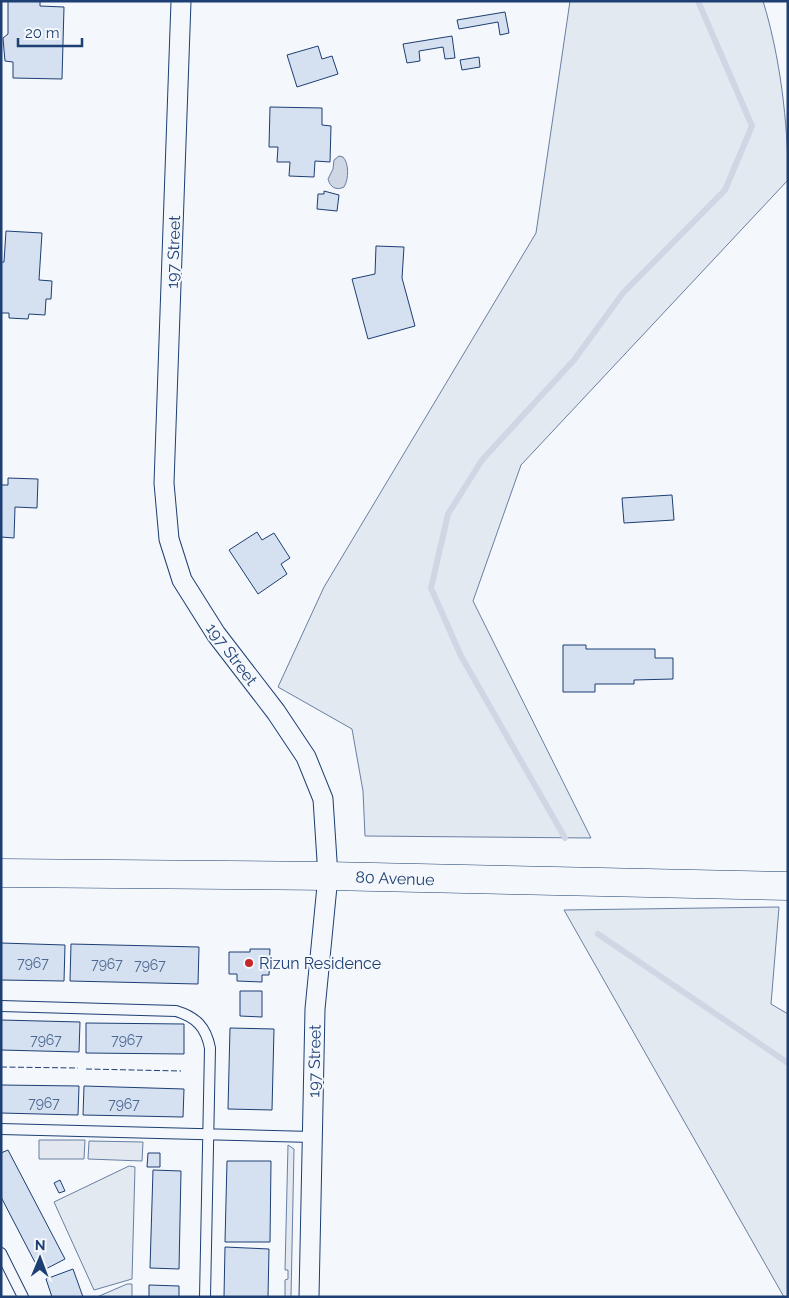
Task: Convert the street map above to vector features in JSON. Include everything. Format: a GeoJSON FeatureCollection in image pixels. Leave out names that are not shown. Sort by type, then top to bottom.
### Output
{"type":"FeatureCollection","features":[{"type":"Feature","properties":{"kind":"main road","name":"80 Avenue"},"geometry":{"type":"LineString","coordinates":[[1,873],[328,876],[788,886]]}},
{"type":"Feature","properties":{"kind":"street","name":"197 Street"},"geometry":{"type":"LineString","coordinates":[[182,1],[164,483],[170,539],[182,580],[216,634],[276,712],[314,771],[323,799],[328,876],[315,1009],[309,1297]]}},
{"type":"Feature","properties":{"kind":"lane"},"geometry":{"type":"LineString","coordinates":[[1,1006],[161,1010],[187,1014],[197,1021],[208,1038],[210,1048],[205,1297]]}},
{"type":"Feature","properties":{"kind":"lane"},"geometry":{"type":"LineString","coordinates":[[1,1129],[312,1137]]}},
{"type":"Feature","properties":{"kind":"lane"},"geometry":{"type":"LineString","coordinates":[[1,1253],[23,1297]]}},
{"type":"Feature","properties":{"kind":"shaded area"},"geometry":{"type":"Polygon","coordinates":[[[570,1],[763,1],[774,44],[782,89],[788,180],[521,465],[473,601],[591,838],[365,836],[363,791],[352,729],[278,687],[324,587],[536,233],[570,1]]]}},
{"type":"Feature","properties":{"kind":"shaded area"},"geometry":{"type":"Polygon","coordinates":[[[339,156],[345,160],[348,171],[344,187],[338,189],[330,184],[328,179],[333,169],[334,160],[339,156]]]}},
{"type":"Feature","properties":{"kind":"shaded area"},"geometry":{"type":"Polygon","coordinates":[[[779,907],[771,1004],[788,1014],[788,1297],[784,1297],[564,910],[779,907]]]}},
{"type":"Feature","properties":{"kind":"shaded area"},"geometry":{"type":"Polygon","coordinates":[[[39,1140],[85,1140],[84,1159],[39,1159],[39,1140]]]}},
{"type":"Feature","properties":{"kind":"shaded area"},"geometry":{"type":"Polygon","coordinates":[[[89,1141],[143,1142],[142,1161],[88,1159],[89,1141]]]}},
{"type":"Feature","properties":{"kind":"shaded area"},"geometry":{"type":"Polygon","coordinates":[[[288,1145],[294,1149],[291,1297],[285,1297],[285,1280],[288,1279],[288,1270],[285,1270],[288,1145]]]}},
{"type":"Feature","properties":{"kind":"shaded area"},"geometry":{"type":"Polygon","coordinates":[[[129,1166],[135,1167],[132,1279],[94,1290],[54,1202],[129,1166]]]}},
{"type":"Feature","properties":{"kind":"shaded area"},"geometry":{"type":"Polygon","coordinates":[[[127,1284],[132,1284],[132,1297],[97,1297],[127,1284]]]}},
{"type":"Feature","properties":{"kind":"building"},"geometry":{"type":"Polygon","coordinates":[[[8,1],[40,1],[40,6],[64,7],[62,79],[13,78],[13,62],[5,61],[3,38],[8,34],[8,1]]]}},
{"type":"Feature","properties":{"kind":"building"},"geometry":{"type":"Polygon","coordinates":[[[505,12],[509,33],[500,35],[498,22],[459,29],[457,20],[505,12]]]}},
{"type":"Feature","properties":{"kind":"building"},"geometry":{"type":"Polygon","coordinates":[[[452,36],[455,58],[445,59],[443,47],[419,51],[420,61],[407,63],[403,44],[452,36]]]}},
{"type":"Feature","properties":{"kind":"building"},"geometry":{"type":"Polygon","coordinates":[[[318,46],[322,59],[332,56],[338,74],[297,87],[287,55],[318,46]]]}},
{"type":"Feature","properties":{"kind":"building"},"geometry":{"type":"Polygon","coordinates":[[[479,57],[480,67],[462,70],[460,60],[479,57]]]}},
{"type":"Feature","properties":{"kind":"building"},"geometry":{"type":"Polygon","coordinates":[[[270,107],[322,108],[322,125],[331,126],[330,162],[315,161],[314,177],[289,176],[290,162],[277,162],[278,147],[269,147],[270,107]]]}},
{"type":"Feature","properties":{"kind":"building"},"geometry":{"type":"Polygon","coordinates":[[[324,191],[339,195],[337,211],[317,209],[318,194],[324,194],[324,191]]]}},
{"type":"Feature","properties":{"kind":"building"},"geometry":{"type":"Polygon","coordinates":[[[6,231],[42,233],[39,280],[52,281],[51,299],[46,299],[45,315],[29,314],[28,319],[9,318],[9,313],[1,313],[1,262],[4,262],[6,231]]]}},
{"type":"Feature","properties":{"kind":"building"},"geometry":{"type":"Polygon","coordinates":[[[376,246],[404,247],[402,278],[415,326],[368,339],[352,279],[375,274],[376,246]]]}},
{"type":"Feature","properties":{"kind":"building"},"geometry":{"type":"Polygon","coordinates":[[[8,478],[38,479],[37,508],[15,507],[14,538],[1,537],[1,485],[8,485],[8,478]]]}},
{"type":"Feature","properties":{"kind":"building"},"geometry":{"type":"Polygon","coordinates":[[[672,495],[674,520],[624,523],[622,498],[672,495]]]}},
{"type":"Feature","properties":{"kind":"building"},"geometry":{"type":"Polygon","coordinates":[[[257,532],[262,540],[274,533],[290,558],[281,564],[287,574],[258,594],[229,550],[257,532]]]}},
{"type":"Feature","properties":{"kind":"building"},"geometry":{"type":"Polygon","coordinates":[[[563,645],[586,645],[586,649],[655,649],[655,658],[673,658],[673,679],[634,680],[634,684],[595,684],[595,692],[563,692],[563,645]]]}},
{"type":"Feature","properties":{"kind":"building"},"geometry":{"type":"Polygon","coordinates":[[[1,943],[65,945],[64,981],[1,980],[1,943]]]}},
{"type":"Feature","properties":{"kind":"building"},"geometry":{"type":"Polygon","coordinates":[[[71,944],[199,947],[198,984],[70,981],[71,944]]]}},
{"type":"Feature","properties":{"kind":"building","name":"Rizun Residence"},"geometry":{"type":"Polygon","coordinates":[[[250,949],[270,949],[269,975],[262,975],[262,982],[237,981],[237,974],[229,974],[229,952],[250,952],[250,949]]]}},
{"type":"Feature","properties":{"kind":"building"},"geometry":{"type":"Polygon","coordinates":[[[240,991],[262,991],[262,1017],[240,1016],[240,991]]]}},
{"type":"Feature","properties":{"kind":"building"},"geometry":{"type":"Polygon","coordinates":[[[1,1020],[80,1022],[79,1052],[1,1050],[1,1020]]]}},
{"type":"Feature","properties":{"kind":"building"},"geometry":{"type":"Polygon","coordinates":[[[86,1023],[184,1024],[184,1054],[86,1053],[86,1023]]]}},
{"type":"Feature","properties":{"kind":"building"},"geometry":{"type":"Polygon","coordinates":[[[230,1028],[274,1029],[272,1110],[228,1109],[230,1028]]]}},
{"type":"Feature","properties":{"kind":"building"},"geometry":{"type":"Polygon","coordinates":[[[1,1085],[79,1086],[78,1115],[1,1113],[1,1085]]]}},
{"type":"Feature","properties":{"kind":"building"},"geometry":{"type":"Polygon","coordinates":[[[84,1086],[184,1089],[183,1117],[83,1115],[84,1086]]]}},
{"type":"Feature","properties":{"kind":"building"},"geometry":{"type":"Polygon","coordinates":[[[8,1150],[65,1259],[40,1272],[1,1197],[1,1153],[8,1150]]]}},
{"type":"Feature","properties":{"kind":"building"},"geometry":{"type":"Polygon","coordinates":[[[148,1153],[160,1153],[160,1167],[147,1167],[148,1153]]]}},
{"type":"Feature","properties":{"kind":"building"},"geometry":{"type":"Polygon","coordinates":[[[227,1161],[271,1161],[270,1242],[225,1242],[227,1161]]]}},
{"type":"Feature","properties":{"kind":"building"},"geometry":{"type":"Polygon","coordinates":[[[153,1170],[181,1171],[179,1269],[150,1268],[153,1170]]]}},
{"type":"Feature","properties":{"kind":"building"},"geometry":{"type":"Polygon","coordinates":[[[60,1180],[65,1191],[59,1193],[54,1183],[60,1180]]]}},
{"type":"Feature","properties":{"kind":"building"},"geometry":{"type":"Polygon","coordinates":[[[225,1247],[269,1249],[268,1297],[224,1297],[225,1247]]]}},
{"type":"Feature","properties":{"kind":"building"},"geometry":{"type":"Polygon","coordinates":[[[73,1269],[83,1297],[52,1297],[46,1279],[73,1269]]]}},
{"type":"Feature","properties":{"kind":"building"},"geometry":{"type":"Polygon","coordinates":[[[149,1285],[179,1286],[179,1297],[149,1297],[149,1285]]]}},
{"type":"Feature","properties":{"kind":"waterway"},"geometry":{"type":"LineString","coordinates":[[565,838],[461,656],[431,588],[448,514],[482,460],[574,360],[623,293],[725,190],[752,126],[698,1]]}},
{"type":"Feature","properties":{"kind":"waterway"},"geometry":{"type":"LineString","coordinates":[[598,934],[788,1063]]}},
{"type":"Feature","properties":{"kind":"fence"},"geometry":{"type":"LineString","coordinates":[[1,1067],[78,1068]]}},
{"type":"Feature","properties":{"kind":"fence"},"geometry":{"type":"LineString","coordinates":[[86,1069],[181,1071]]}},
{"type":"Feature","properties":{"kind":"place","name":"Rizun Residence"},"geometry":{"type":"Point","coordinates":[249,963]}}]}
